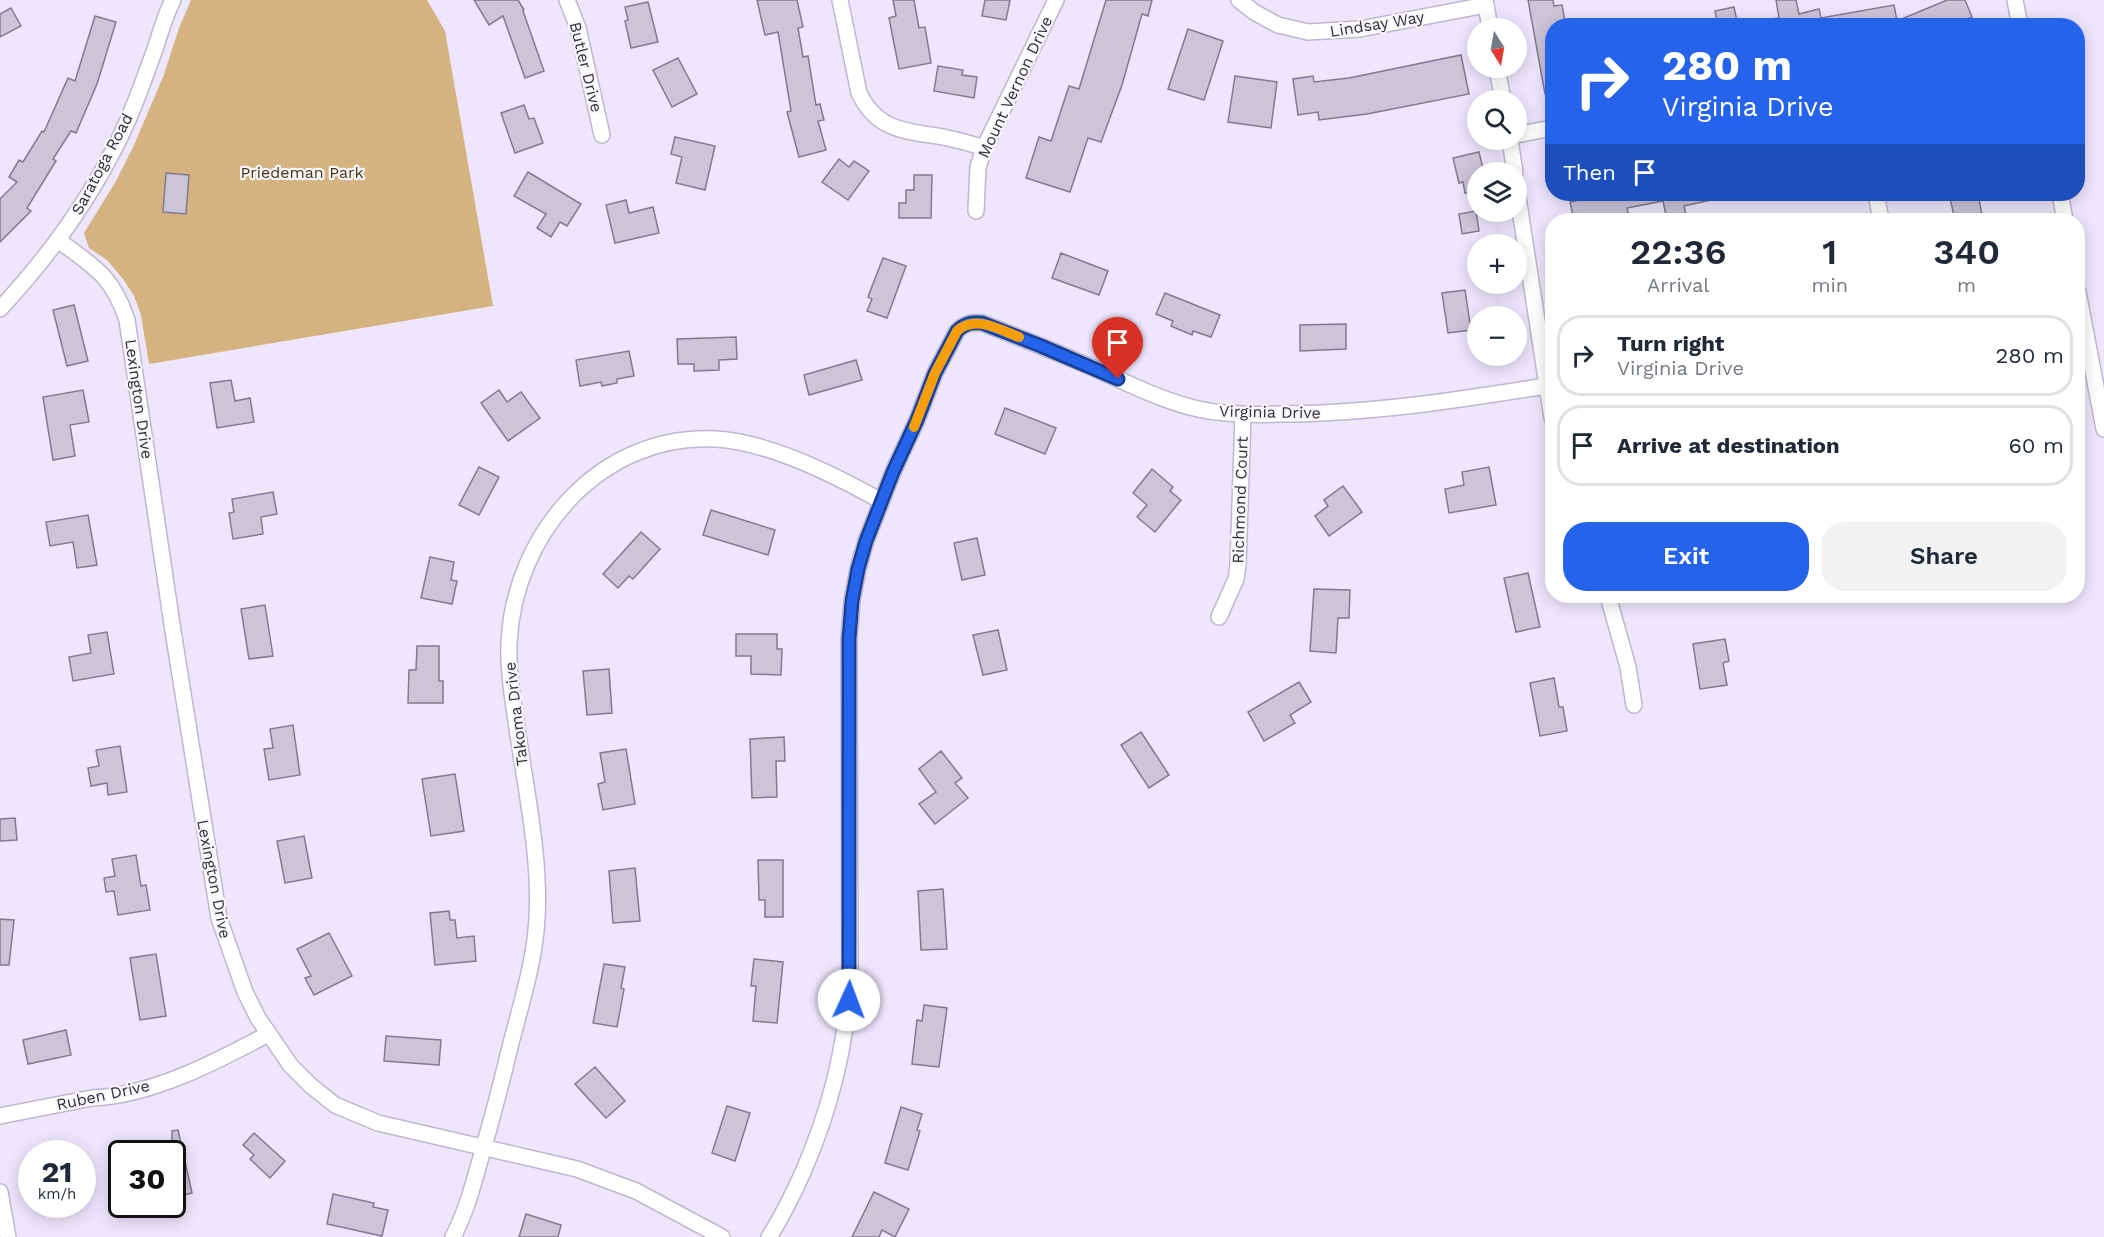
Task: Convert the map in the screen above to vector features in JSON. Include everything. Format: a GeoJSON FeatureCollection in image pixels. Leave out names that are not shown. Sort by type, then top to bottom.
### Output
{"type":"FeatureCollection","features":[{"type":"Feature","properties":{"kind":"street","name":"Butler Drive"},"geometry":{"type":"LineString","coordinates":[[567,0],[578,28],[602,135]]}},
{"type":"Feature","properties":{"kind":"street"},"geometry":{"type":"LineString","coordinates":[[840,0],[859,93],[874,115],[890,127],[906,132],[965,142],[984,148]]}},
{"type":"Feature","properties":{"kind":"street","name":"Mount Vernon Drive"},"geometry":{"type":"LineString","coordinates":[[975,211],[978,167],[984,148],[1056,0]]}},
{"type":"Feature","properties":{"kind":"street","name":"Lindsay Way"},"geometry":{"type":"LineString","coordinates":[[1239,0],[1254,12],[1278,25],[1308,32],[1360,28],[1486,3]]}},
{"type":"Feature","properties":{"kind":"street"},"geometry":{"type":"LineString","coordinates":[[2015,0],[2018,18]]}},
{"type":"Feature","properties":{"kind":"street","name":"Saratoga Road"},"geometry":{"type":"LineString","coordinates":[[0,309],[40,264],[78,212],[127,121],[169,1]]}},
{"type":"Feature","properties":{"kind":"street"},"geometry":{"type":"LineString","coordinates":[[1486,3],[1488,18]]}},
{"type":"Feature","properties":{"kind":"street"},"geometry":{"type":"LineString","coordinates":[[1527,133],[1545,129]]}},
{"type":"Feature","properties":{"kind":"street"},"geometry":{"type":"LineString","coordinates":[[1522,222],[1545,379]]}},
{"type":"Feature","properties":{"kind":"street","name":"Lexington Drive"},"geometry":{"type":"LineString","coordinates":[[58,240],[105,276],[115,289],[127,320],[173,631],[219,918],[245,992],[268,1034],[291,1066],[335,1105],[378,1123],[577,1169],[611,1181],[668,1207],[722,1237]]}},
{"type":"Feature","properties":{"kind":"street","name":"Virginia Drive"},"geometry":{"type":"LineString","coordinates":[[881,501],[935,373],[951,341],[962,326],[973,322],[982,323],[1041,346],[1170,401],[1209,411],[1243,415],[1366,410],[1545,386]]}},
{"type":"Feature","properties":{"kind":"street"},"geometry":{"type":"LineString","coordinates":[[2085,329],[2104,429]]}},
{"type":"Feature","properties":{"kind":"street","name":"Richmond Court"},"geometry":{"type":"LineString","coordinates":[[1219,617],[1236,579],[1238,566],[1243,415]]}},
{"type":"Feature","properties":{"kind":"street","name":"Takoma Drive"},"geometry":{"type":"LineString","coordinates":[[453,1237],[467,1205],[484,1147],[530,965],[536,931],[535,857],[511,686],[509,642],[519,586],[528,561],[543,533],[577,492],[598,474],[648,447],[685,439],[742,442],[854,486],[881,501]]}},
{"type":"Feature","properties":{"kind":"street"},"geometry":{"type":"LineString","coordinates":[[769,1237],[794,1192],[828,1109],[838,1071],[848,1014],[850,986],[849,639],[852,601],[858,569],[881,501]]}},
{"type":"Feature","properties":{"kind":"street"},"geometry":{"type":"LineString","coordinates":[[1610,603],[1628,667],[1634,705]]}},
{"type":"Feature","properties":{"kind":"street","name":"Ruben Drive"},"geometry":{"type":"LineString","coordinates":[[0,1116],[108,1097],[171,1080],[233,1053],[268,1034]]}},
{"type":"Feature","properties":{"kind":"street"},"geometry":{"type":"LineString","coordinates":[[0,1192],[8,1237]]}},
{"type":"Feature","properties":{"kind":"green space","name":"Priedeman Park"},"geometry":{"type":"Polygon","coordinates":[[[191,0],[427,0],[445,31],[493,306],[149,364],[141,315],[134,296],[107,260],[89,248],[84,233],[116,181],[134,145],[163,77],[191,0]]]}},
{"type":"Feature","properties":{"kind":"building"},"geometry":{"type":"Polygon","coordinates":[[[474,0],[518,0],[524,10],[544,71],[525,78],[503,16],[489,25],[474,0]]]}},
{"type":"Feature","properties":{"kind":"building"},"geometry":{"type":"Polygon","coordinates":[[[757,0],[797,0],[803,27],[798,28],[803,57],[808,56],[816,105],[820,104],[824,120],[818,121],[826,150],[799,157],[787,112],[791,111],[778,32],[765,35],[757,0]]]}},
{"type":"Feature","properties":{"kind":"building"},"geometry":{"type":"Polygon","coordinates":[[[893,0],[914,0],[919,28],[925,27],[931,63],[899,69],[889,18],[896,16],[893,0]]]}},
{"type":"Feature","properties":{"kind":"building"},"geometry":{"type":"Polygon","coordinates":[[[985,0],[1010,0],[1006,20],[982,16],[985,0]]]}},
{"type":"Feature","properties":{"kind":"building"},"geometry":{"type":"Polygon","coordinates":[[[1106,0],[1152,0],[1148,16],[1142,14],[1122,85],[1101,142],[1088,138],[1070,192],[1026,178],[1039,137],[1051,141],[1069,86],[1079,89],[1106,0]]]}},
{"type":"Feature","properties":{"kind":"building"},"geometry":{"type":"Polygon","coordinates":[[[1528,0],[1553,0],[1554,6],[1562,5],[1564,18],[1545,18],[1545,94],[1528,0]]]}},
{"type":"Feature","properties":{"kind":"building"},"geometry":{"type":"Polygon","coordinates":[[[1776,0],[1796,0],[1799,14],[1819,9],[1821,18],[1779,18],[1776,0]]]}},
{"type":"Feature","properties":{"kind":"building"},"geometry":{"type":"Polygon","coordinates":[[[1947,0],[1965,0],[1972,17],[1904,18],[1947,0]]]}},
{"type":"Feature","properties":{"kind":"building"},"geometry":{"type":"Polygon","coordinates":[[[648,2],[658,42],[631,48],[625,21],[628,20],[625,7],[648,2]]]}},
{"type":"Feature","properties":{"kind":"building"},"geometry":{"type":"Polygon","coordinates":[[[1894,5],[1896,18],[1821,18],[1894,5]]]}},
{"type":"Feature","properties":{"kind":"building"},"geometry":{"type":"Polygon","coordinates":[[[1734,7],[1736,18],[1716,18],[1715,11],[1734,7]]]}},
{"type":"Feature","properties":{"kind":"building"},"geometry":{"type":"Polygon","coordinates":[[[11,8],[21,26],[0,37],[0,14],[11,8]]]}},
{"type":"Feature","properties":{"kind":"building"},"geometry":{"type":"Polygon","coordinates":[[[95,16],[116,22],[97,84],[76,133],[71,131],[53,159],[56,161],[27,208],[31,211],[0,242],[0,199],[17,182],[9,177],[19,160],[23,162],[42,131],[44,132],[68,78],[75,81],[95,16]]]}},
{"type":"Feature","properties":{"kind":"building"},"geometry":{"type":"Polygon","coordinates":[[[1188,29],[1223,41],[1204,100],[1168,89],[1188,29]]]}},
{"type":"Feature","properties":{"kind":"building"},"geometry":{"type":"Polygon","coordinates":[[[1461,55],[1468,90],[1467,94],[1367,114],[1319,120],[1318,112],[1298,115],[1293,79],[1313,76],[1314,82],[1349,78],[1461,55]]]}},
{"type":"Feature","properties":{"kind":"building"},"geometry":{"type":"Polygon","coordinates":[[[678,58],[697,94],[672,107],[653,70],[678,58]]]}},
{"type":"Feature","properties":{"kind":"building"},"geometry":{"type":"Polygon","coordinates":[[[938,66],[963,70],[962,75],[977,77],[974,98],[934,91],[938,66]]]}},
{"type":"Feature","properties":{"kind":"building"},"geometry":{"type":"Polygon","coordinates":[[[1235,76],[1277,82],[1271,128],[1228,122],[1235,76]]]}},
{"type":"Feature","properties":{"kind":"building"},"geometry":{"type":"Polygon","coordinates":[[[524,105],[529,119],[534,118],[543,143],[515,153],[501,113],[524,105]]]}},
{"type":"Feature","properties":{"kind":"building"},"geometry":{"type":"Polygon","coordinates":[[[675,137],[715,146],[705,190],[676,183],[682,157],[671,154],[675,137]]]}},
{"type":"Feature","properties":{"kind":"building"},"geometry":{"type":"Polygon","coordinates":[[[1479,152],[1482,162],[1467,162],[1467,193],[1465,193],[1463,182],[1459,183],[1453,158],[1479,152]]]}},
{"type":"Feature","properties":{"kind":"building"},"geometry":{"type":"Polygon","coordinates":[[[839,159],[849,167],[854,161],[869,171],[848,200],[822,182],[839,159]]]}},
{"type":"Feature","properties":{"kind":"building"},"geometry":{"type":"Polygon","coordinates":[[[528,172],[581,204],[567,226],[560,222],[551,237],[537,228],[546,214],[514,196],[528,172]]]}},
{"type":"Feature","properties":{"kind":"building"},"geometry":{"type":"Polygon","coordinates":[[[166,173],[189,175],[186,214],[163,212],[166,173]]]}},
{"type":"Feature","properties":{"kind":"building"},"geometry":{"type":"Polygon","coordinates":[[[914,175],[932,175],[931,218],[899,218],[899,203],[906,203],[906,190],[914,190],[914,175]]]}},
{"type":"Feature","properties":{"kind":"building"},"geometry":{"type":"Polygon","coordinates":[[[626,200],[629,213],[653,207],[659,233],[615,243],[606,205],[626,200]]]}},
{"type":"Feature","properties":{"kind":"building"},"geometry":{"type":"Polygon","coordinates":[[[1663,201],[1627,208],[1628,213],[1572,213],[1570,202],[1663,201]]]}},
{"type":"Feature","properties":{"kind":"building"},"geometry":{"type":"Polygon","coordinates":[[[1663,201],[1707,201],[1684,206],[1686,213],[1666,213],[1663,201]]]}},
{"type":"Feature","properties":{"kind":"building"},"geometry":{"type":"Polygon","coordinates":[[[1951,201],[1979,201],[1982,213],[1953,213],[1951,201]]]}},
{"type":"Feature","properties":{"kind":"building"},"geometry":{"type":"Polygon","coordinates":[[[1467,213],[1467,222],[1478,222],[1479,231],[1462,234],[1459,214],[1467,213]]]}},
{"type":"Feature","properties":{"kind":"building"},"geometry":{"type":"Polygon","coordinates":[[[1061,253],[1108,271],[1099,295],[1052,278],[1061,253]]]}},
{"type":"Feature","properties":{"kind":"building"},"geometry":{"type":"Polygon","coordinates":[[[883,258],[906,266],[887,318],[867,311],[872,299],[868,297],[883,258]]]}},
{"type":"Feature","properties":{"kind":"building"},"geometry":{"type":"Polygon","coordinates":[[[1465,290],[1467,331],[1448,333],[1442,293],[1465,290]]]}},
{"type":"Feature","properties":{"kind":"building"},"geometry":{"type":"Polygon","coordinates":[[[1165,293],[1220,315],[1211,337],[1193,331],[1192,335],[1171,326],[1173,321],[1156,314],[1165,293]]]}},
{"type":"Feature","properties":{"kind":"building"},"geometry":{"type":"Polygon","coordinates":[[[74,305],[88,361],[67,366],[53,310],[74,305]]]}},
{"type":"Feature","properties":{"kind":"building"},"geometry":{"type":"Polygon","coordinates":[[[1346,324],[1346,349],[1300,351],[1300,325],[1346,324]]]}},
{"type":"Feature","properties":{"kind":"building"},"geometry":{"type":"Polygon","coordinates":[[[736,337],[737,359],[719,360],[719,370],[694,371],[694,364],[678,364],[677,339],[736,337]]]}},
{"type":"Feature","properties":{"kind":"building"},"geometry":{"type":"Polygon","coordinates":[[[629,351],[634,376],[617,379],[617,383],[602,386],[601,382],[580,386],[576,360],[629,351]]]}},
{"type":"Feature","properties":{"kind":"building"},"geometry":{"type":"Polygon","coordinates":[[[856,360],[862,380],[809,395],[804,375],[856,360]]]}},
{"type":"Feature","properties":{"kind":"building"},"geometry":{"type":"Polygon","coordinates":[[[231,380],[235,401],[250,398],[254,422],[217,428],[210,383],[231,380]]]}},
{"type":"Feature","properties":{"kind":"building"},"geometry":{"type":"Polygon","coordinates":[[[83,390],[89,422],[70,425],[75,456],[53,460],[43,397],[83,390]]]}},
{"type":"Feature","properties":{"kind":"building"},"geometry":{"type":"Polygon","coordinates":[[[499,390],[507,402],[521,392],[540,418],[508,441],[481,403],[499,390]]]}},
{"type":"Feature","properties":{"kind":"building"},"geometry":{"type":"Polygon","coordinates":[[[1005,408],[1056,428],[1045,454],[995,434],[1005,408]]]}},
{"type":"Feature","properties":{"kind":"building"},"geometry":{"type":"Polygon","coordinates":[[[479,467],[499,477],[479,515],[459,505],[479,467]]]}},
{"type":"Feature","properties":{"kind":"building"},"geometry":{"type":"Polygon","coordinates":[[[1489,467],[1496,505],[1449,513],[1445,489],[1464,485],[1462,472],[1489,467]]]}},
{"type":"Feature","properties":{"kind":"building"},"geometry":{"type":"Polygon","coordinates":[[[1152,469],[1173,487],[1170,491],[1181,500],[1155,532],[1137,517],[1147,505],[1133,493],[1152,469]]]}},
{"type":"Feature","properties":{"kind":"building"},"geometry":{"type":"Polygon","coordinates":[[[1343,486],[1362,512],[1329,536],[1315,516],[1328,506],[1324,500],[1343,486]]]}},
{"type":"Feature","properties":{"kind":"building"},"geometry":{"type":"Polygon","coordinates":[[[273,492],[277,514],[261,517],[263,534],[233,539],[229,513],[234,512],[232,499],[273,492]]]}},
{"type":"Feature","properties":{"kind":"building"},"geometry":{"type":"Polygon","coordinates":[[[711,510],[775,530],[768,555],[703,535],[711,510]]]}},
{"type":"Feature","properties":{"kind":"building"},"geometry":{"type":"Polygon","coordinates":[[[88,515],[97,565],[77,568],[73,542],[50,546],[46,522],[88,515]]]}},
{"type":"Feature","properties":{"kind":"building"},"geometry":{"type":"Polygon","coordinates":[[[641,532],[660,549],[633,579],[629,576],[618,588],[603,574],[641,532]]]}},
{"type":"Feature","properties":{"kind":"building"},"geometry":{"type":"Polygon","coordinates":[[[977,538],[985,575],[962,580],[954,543],[977,538]]]}},
{"type":"Feature","properties":{"kind":"building"},"geometry":{"type":"Polygon","coordinates":[[[430,557],[454,562],[451,580],[457,581],[452,604],[421,598],[430,557]]]}},
{"type":"Feature","properties":{"kind":"building"},"geometry":{"type":"Polygon","coordinates":[[[1528,573],[1540,627],[1516,632],[1504,578],[1528,573]]]}},
{"type":"Feature","properties":{"kind":"building"},"geometry":{"type":"Polygon","coordinates":[[[1314,589],[1350,590],[1349,618],[1338,618],[1336,653],[1310,651],[1314,589]]]}},
{"type":"Feature","properties":{"kind":"building"},"geometry":{"type":"Polygon","coordinates":[[[265,605],[273,656],[249,659],[241,609],[265,605]]]}},
{"type":"Feature","properties":{"kind":"building"},"geometry":{"type":"Polygon","coordinates":[[[998,630],[1007,670],[983,675],[973,635],[998,630]]]}},
{"type":"Feature","properties":{"kind":"building"},"geometry":{"type":"Polygon","coordinates":[[[107,632],[114,674],[73,681],[69,657],[91,653],[88,635],[107,632]]]}},
{"type":"Feature","properties":{"kind":"building"},"geometry":{"type":"Polygon","coordinates":[[[736,634],[777,634],[777,649],[782,649],[781,675],[751,674],[751,656],[736,656],[736,634]]]}},
{"type":"Feature","properties":{"kind":"building"},"geometry":{"type":"Polygon","coordinates":[[[1725,639],[1729,661],[1723,663],[1727,685],[1700,689],[1693,644],[1725,639]]]}},
{"type":"Feature","properties":{"kind":"building"},"geometry":{"type":"Polygon","coordinates":[[[417,646],[439,646],[439,681],[443,681],[443,703],[408,703],[409,670],[416,670],[417,646]]]}},
{"type":"Feature","properties":{"kind":"building"},"geometry":{"type":"Polygon","coordinates":[[[609,669],[612,713],[587,715],[583,671],[609,669]]]}},
{"type":"Feature","properties":{"kind":"building"},"geometry":{"type":"Polygon","coordinates":[[[1554,678],[1559,707],[1563,707],[1567,731],[1540,736],[1530,683],[1554,678]]]}},
{"type":"Feature","properties":{"kind":"building"},"geometry":{"type":"Polygon","coordinates":[[[1299,682],[1311,702],[1290,715],[1295,723],[1264,741],[1248,712],[1299,682]]]}},
{"type":"Feature","properties":{"kind":"building"},"geometry":{"type":"Polygon","coordinates":[[[293,725],[300,775],[269,780],[264,749],[273,748],[270,729],[293,725]]]}},
{"type":"Feature","properties":{"kind":"building"},"geometry":{"type":"Polygon","coordinates":[[[1141,732],[1169,775],[1149,788],[1121,745],[1141,732]]]}},
{"type":"Feature","properties":{"kind":"building"},"geometry":{"type":"Polygon","coordinates":[[[784,737],[785,761],[776,761],[777,797],[752,798],[750,739],[784,737]]]}},
{"type":"Feature","properties":{"kind":"building"},"geometry":{"type":"Polygon","coordinates":[[[120,746],[127,792],[108,795],[107,783],[91,786],[88,768],[99,766],[96,750],[120,746]]]}},
{"type":"Feature","properties":{"kind":"building"},"geometry":{"type":"Polygon","coordinates":[[[626,749],[635,804],[603,810],[598,784],[605,782],[600,753],[626,749]]]}},
{"type":"Feature","properties":{"kind":"building"},"geometry":{"type":"Polygon","coordinates":[[[941,751],[962,778],[955,783],[968,798],[935,824],[919,804],[936,792],[919,769],[941,751]]]}},
{"type":"Feature","properties":{"kind":"building"},"geometry":{"type":"Polygon","coordinates":[[[455,774],[464,831],[431,836],[422,779],[455,774]]]}},
{"type":"Feature","properties":{"kind":"building"},"geometry":{"type":"Polygon","coordinates":[[[15,818],[17,840],[0,841],[0,819],[15,818]]]}},
{"type":"Feature","properties":{"kind":"building"},"geometry":{"type":"Polygon","coordinates":[[[304,836],[312,878],[285,883],[277,841],[304,836]]]}},
{"type":"Feature","properties":{"kind":"building"},"geometry":{"type":"Polygon","coordinates":[[[136,855],[141,886],[146,885],[150,910],[118,915],[114,891],[106,892],[104,878],[115,876],[112,859],[136,855]]]}},
{"type":"Feature","properties":{"kind":"building"},"geometry":{"type":"Polygon","coordinates":[[[758,860],[783,860],[783,917],[765,917],[765,900],[759,900],[758,860]]]}},
{"type":"Feature","properties":{"kind":"building"},"geometry":{"type":"Polygon","coordinates":[[[635,868],[640,921],[613,923],[609,871],[635,868]]]}},
{"type":"Feature","properties":{"kind":"building"},"geometry":{"type":"Polygon","coordinates":[[[943,889],[947,949],[921,950],[918,891],[943,889]]]}},
{"type":"Feature","properties":{"kind":"building"},"geometry":{"type":"Polygon","coordinates":[[[449,911],[450,920],[455,920],[457,938],[474,936],[476,961],[435,965],[430,913],[449,911]]]}},
{"type":"Feature","properties":{"kind":"building"},"geometry":{"type":"Polygon","coordinates":[[[0,919],[14,920],[9,965],[0,965],[0,919]]]}},
{"type":"Feature","properties":{"kind":"building"},"geometry":{"type":"Polygon","coordinates":[[[329,933],[352,976],[314,995],[305,978],[311,976],[297,949],[329,933]]]}},
{"type":"Feature","properties":{"kind":"building"},"geometry":{"type":"Polygon","coordinates":[[[156,954],[166,1016],[140,1020],[130,958],[156,954]]]}},
{"type":"Feature","properties":{"kind":"building"},"geometry":{"type":"Polygon","coordinates":[[[754,959],[783,962],[777,1023],[753,1021],[756,986],[751,986],[754,959]]]}},
{"type":"Feature","properties":{"kind":"building"},"geometry":{"type":"Polygon","coordinates":[[[604,964],[625,967],[621,988],[624,989],[617,1027],[593,1023],[604,964]]]}},
{"type":"Feature","properties":{"kind":"building"},"geometry":{"type":"Polygon","coordinates":[[[924,1005],[947,1008],[939,1067],[912,1064],[917,1020],[922,1021],[924,1005]]]}},
{"type":"Feature","properties":{"kind":"building"},"geometry":{"type":"Polygon","coordinates":[[[66,1030],[71,1055],[28,1064],[23,1040],[66,1030]]]}},
{"type":"Feature","properties":{"kind":"building"},"geometry":{"type":"Polygon","coordinates":[[[386,1036],[441,1040],[439,1065],[384,1061],[386,1036]]]}},
{"type":"Feature","properties":{"kind":"building"},"geometry":{"type":"Polygon","coordinates":[[[595,1067],[625,1101],[606,1118],[575,1084],[595,1067]]]}},
{"type":"Feature","properties":{"kind":"building"},"geometry":{"type":"Polygon","coordinates":[[[727,1106],[750,1113],[735,1161],[712,1153],[727,1106]]]}},
{"type":"Feature","properties":{"kind":"building"},"geometry":{"type":"Polygon","coordinates":[[[901,1107],[922,1114],[917,1130],[920,1131],[908,1170],[885,1163],[901,1107]]]}},
{"type":"Feature","properties":{"kind":"building"},"geometry":{"type":"Polygon","coordinates":[[[178,1130],[180,1140],[172,1140],[172,1131],[178,1130]]]}},
{"type":"Feature","properties":{"kind":"building"},"geometry":{"type":"Polygon","coordinates":[[[254,1133],[285,1161],[270,1178],[250,1159],[254,1155],[243,1145],[254,1133]]]}},
{"type":"Feature","properties":{"kind":"building"},"geometry":{"type":"Polygon","coordinates":[[[186,1166],[192,1193],[186,1194],[186,1166]]]}},
{"type":"Feature","properties":{"kind":"building"},"geometry":{"type":"Polygon","coordinates":[[[874,1192],[909,1209],[895,1237],[882,1230],[879,1237],[852,1237],[874,1192]]]}},
{"type":"Feature","properties":{"kind":"building"},"geometry":{"type":"Polygon","coordinates":[[[333,1194],[374,1203],[373,1207],[388,1210],[382,1236],[327,1224],[333,1194]]]}},
{"type":"Feature","properties":{"kind":"building"},"geometry":{"type":"Polygon","coordinates":[[[526,1214],[561,1225],[558,1237],[519,1237],[526,1214]]]}},
{"type":"Feature","properties":{"kind":"slow traffic"},"geometry":{"type":"LineString","coordinates":[[914,427],[935,373],[957,331],[962,326],[973,322],[982,323],[1019,337]]}},
{"type":"Feature","properties":{"kind":"route"},"geometry":{"type":"LineString","coordinates":[[849,1000],[848,724],[852,601],[866,541],[935,373],[957,331],[962,326],[973,322],[982,323],[1041,346],[1118,379]]}}]}
